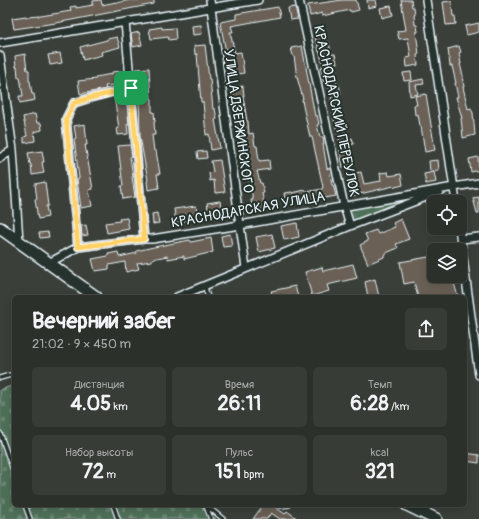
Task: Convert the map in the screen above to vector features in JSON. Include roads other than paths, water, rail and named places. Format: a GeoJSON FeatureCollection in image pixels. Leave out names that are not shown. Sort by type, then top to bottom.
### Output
{"type":"FeatureCollection","features":[{"type":"Feature","properties":{"kind":"main road"},"geometry":{"type":"LineString","coordinates":[[0,228],[93,295]]}},
{"type":"Feature","properties":{"kind":"main road"},"geometry":{"type":"LineString","coordinates":[[411,507],[436,519]]}},
{"type":"Feature","properties":{"kind":"street","name":"УЛИЦА ДЗЕРЖИНСКОГО"},"geometry":{"type":"LineString","coordinates":[[210,0],[246,268]]}},
{"type":"Feature","properties":{"kind":"street"},"geometry":{"type":"LineString","coordinates":[[0,43],[258,0]]}},
{"type":"Feature","properties":{"kind":"street","name":"КРАСНОДАРСКИЙ ПЕРЕУЛОК"},"geometry":{"type":"LineString","coordinates":[[299,0],[344,206],[350,226]]}},
{"type":"Feature","properties":{"kind":"street"},"geometry":{"type":"LineString","coordinates":[[426,0],[455,195]]}},
{"type":"Feature","properties":{"kind":"street"},"geometry":{"type":"LineString","coordinates":[[125,22],[144,239]]}},
{"type":"Feature","properties":{"kind":"street"},"geometry":{"type":"LineString","coordinates":[[0,56],[13,150],[19,241]]}},
{"type":"Feature","properties":{"kind":"street"},"geometry":{"type":"LineString","coordinates":[[78,247],[66,119],[74,103],[131,88]]}},
{"type":"Feature","properties":{"kind":"street"},"geometry":{"type":"LineString","coordinates":[[0,158],[13,150]]}},
{"type":"Feature","properties":{"kind":"street","name":"КРАСНОДАРСКАЯ УЛИЦА"},"geometry":{"type":"LineString","coordinates":[[49,263],[78,247],[152,239],[240,225],[479,183]]}},
{"type":"Feature","properties":{"kind":"street","name":"КРАСНОДАРСКАЯ УЛИЦА"},"geometry":{"type":"LineString","coordinates":[[182,295],[350,226],[454,187]]}},
{"type":"Feature","properties":{"kind":"street"},"geometry":{"type":"LineString","coordinates":[[460,235],[479,375]]}},
{"type":"Feature","properties":{"kind":"street"},"geometry":{"type":"LineString","coordinates":[[461,239],[479,237]]}},
{"type":"Feature","properties":{"kind":"lane"},"geometry":{"type":"LineString","coordinates":[[204,285],[207,295]]}},
{"type":"Feature","properties":{"kind":"lane"},"geometry":{"type":"LineString","coordinates":[[0,378],[12,375]]}},
{"type":"Feature","properties":{"kind":"lane"},"geometry":{"type":"LineString","coordinates":[[0,433],[12,467]]}},
{"type":"Feature","properties":{"kind":"lane"},"geometry":{"type":"LineString","coordinates":[[27,507],[30,519]]}},
{"type":"Feature","properties":{"kind":"lane"},"geometry":{"type":"LineString","coordinates":[[114,507],[118,519]]}},
{"type":"Feature","properties":{"kind":"lane"},"geometry":{"type":"LineString","coordinates":[[207,507],[211,519]]}},
{"type":"Feature","properties":{"kind":"lane"},"geometry":{"type":"LineString","coordinates":[[208,507],[223,519]]}}]}
